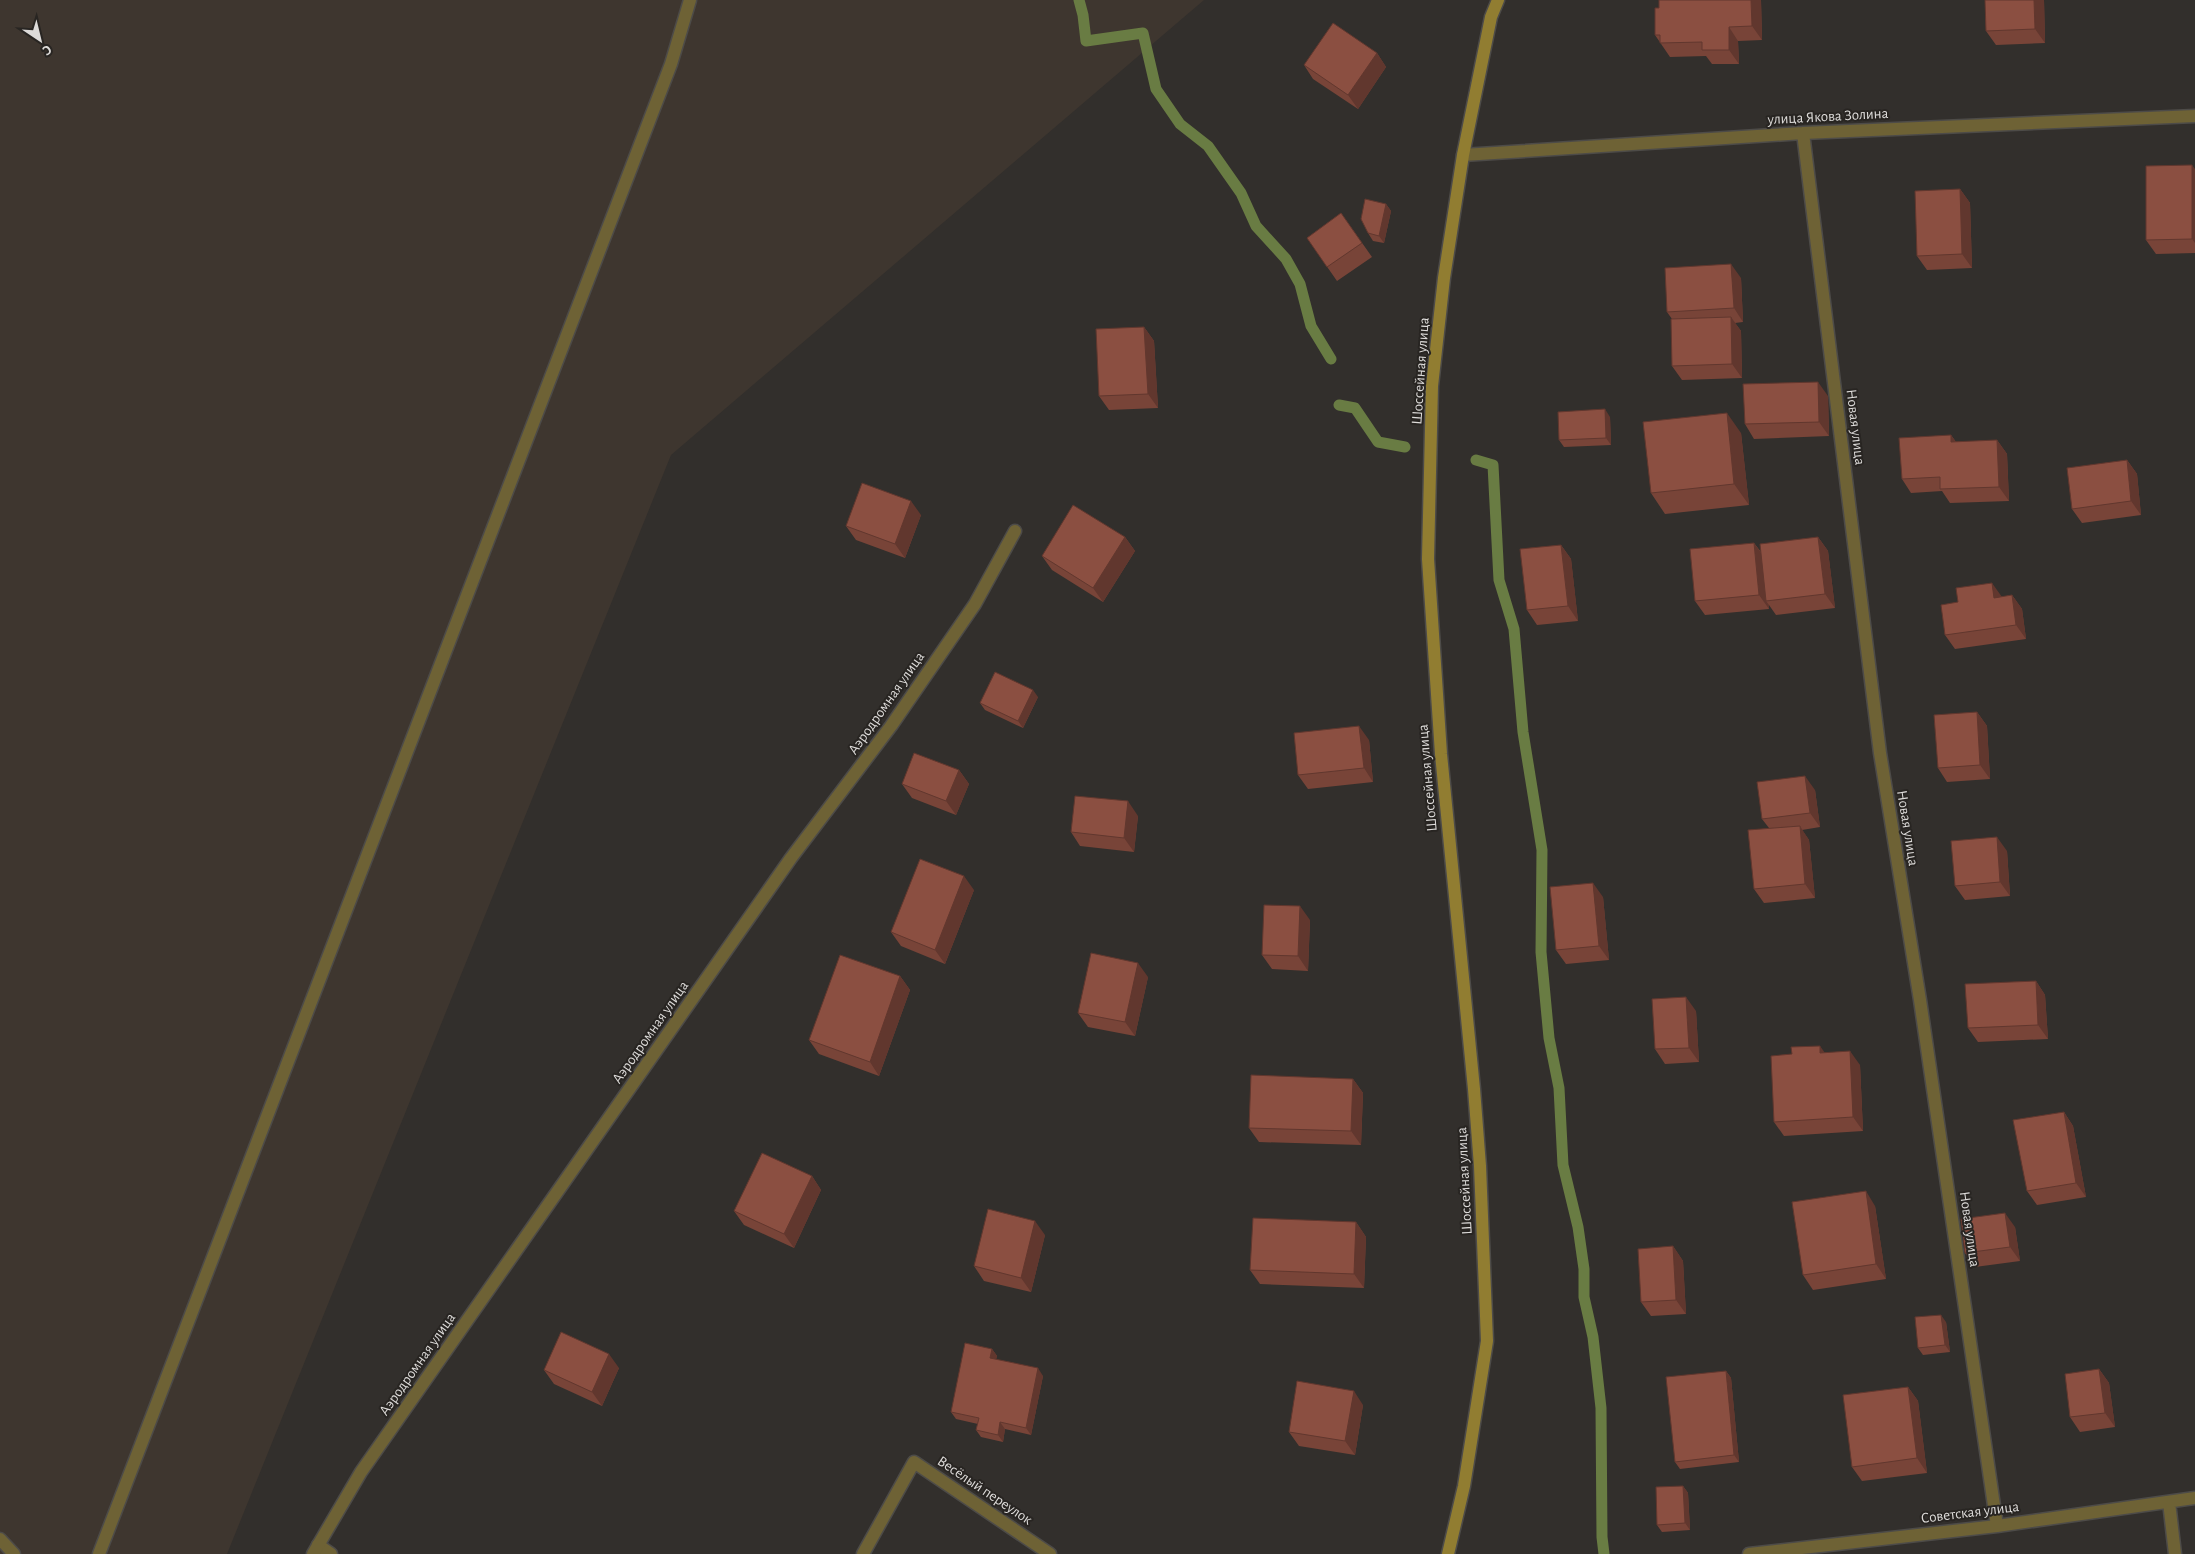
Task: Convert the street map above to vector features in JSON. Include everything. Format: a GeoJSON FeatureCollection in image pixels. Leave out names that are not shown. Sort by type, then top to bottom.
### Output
{"type":"FeatureCollection","features":[{"type":"Feature","properties":{"kind":"main road","name":"Шоссейная улица"},"geometry":{"type":"LineString","coordinates":[[1448,1554],[1464,1486],[1487,1341],[1480,1166],[1474,1088],[1440,754],[1428,559],[1432,386],[1444,278],[1463,155],[1491,17],[1498,0]]}},
{"type":"Feature","properties":{"kind":"street"},"geometry":{"type":"LineString","coordinates":[[99,1554],[671,64],[690,0]]}},
{"type":"Feature","properties":{"kind":"street","name":"улица Якова Золина"},"geometry":{"type":"LineString","coordinates":[[1463,155],[1803,133],[2195,116]]}},
{"type":"Feature","properties":{"kind":"street","name":"Новая улица"},"geometry":{"type":"LineString","coordinates":[[1803,133],[1880,753],[1922,1010],[1998,1526]]}},
{"type":"Feature","properties":{"kind":"street","name":"Аэродромная улица"},"geometry":{"type":"LineString","coordinates":[[315,1549],[361,1472],[792,858],[892,726],[975,604],[1016,531]]}},
{"type":"Feature","properties":{"kind":"street","name":"Весёлый переулок"},"geometry":{"type":"LineString","coordinates":[[863,1554],[914,1462],[1050,1554]]}},
{"type":"Feature","properties":{"kind":"street","name":"Советская улица"},"geometry":{"type":"LineString","coordinates":[[1749,1554],[1998,1526],[2195,1498]]}},
{"type":"Feature","properties":{"kind":"street"},"geometry":{"type":"LineString","coordinates":[[2169,1502],[2175,1554]]}},
{"type":"Feature","properties":{"kind":"street"},"geometry":{"type":"LineString","coordinates":[[0,1539],[14,1554]]}},
{"type":"Feature","properties":{"kind":"street"},"geometry":{"type":"LineString","coordinates":[[315,1549],[331,1554]]}},
{"type":"Feature","properties":{"kind":"shaded area"},"geometry":{"type":"Polygon","coordinates":[[[0,0],[1204,0],[671,455],[227,1554],[0,1554],[0,0]]]}},
{"type":"Feature","properties":{"kind":"building"},"geometry":{"type":"Polygon","coordinates":[[[1659,0],[1751,0],[1752,26],[1729,27],[1729,50],[1702,50],[1702,42],[1660,43],[1660,35],[1655,35],[1655,8],[1659,8],[1659,0]]]}},
{"type":"Feature","properties":{"kind":"building"},"geometry":{"type":"Polygon","coordinates":[[[1985,0],[2034,0],[2035,29],[1986,31],[1985,0]]]}},
{"type":"Feature","properties":{"kind":"building"},"geometry":{"type":"Polygon","coordinates":[[[1333,23],[1377,53],[1348,95],[1304,65],[1333,23]]]}},
{"type":"Feature","properties":{"kind":"building"},"geometry":{"type":"Polygon","coordinates":[[[2192,165],[2192,239],[2146,240],[2146,166],[2192,165]]]}},
{"type":"Feature","properties":{"kind":"building"},"geometry":{"type":"Polygon","coordinates":[[[1960,189],[1962,254],[1917,256],[1915,191],[1960,189]]]}},
{"type":"Feature","properties":{"kind":"building"},"geometry":{"type":"Polygon","coordinates":[[[1365,199],[1386,204],[1379,236],[1368,233],[1361,219],[1365,199]]]}},
{"type":"Feature","properties":{"kind":"building"},"geometry":{"type":"Polygon","coordinates":[[[1341,213],[1362,243],[1327,267],[1307,238],[1341,213]]]}},
{"type":"Feature","properties":{"kind":"building"},"geometry":{"type":"Polygon","coordinates":[[[1731,264],[1734,308],[1667,312],[1665,268],[1731,264]]]}},
{"type":"Feature","properties":{"kind":"building"},"geometry":{"type":"Polygon","coordinates":[[[1731,317],[1732,364],[1672,366],[1671,319],[1731,317]]]}},
{"type":"Feature","properties":{"kind":"building"},"geometry":{"type":"Polygon","coordinates":[[[1144,327],[1148,394],[1099,396],[1096,329],[1144,327]]]}},
{"type":"Feature","properties":{"kind":"building"},"geometry":{"type":"Polygon","coordinates":[[[1818,382],[1819,422],[1745,424],[1743,384],[1818,382]]]}},
{"type":"Feature","properties":{"kind":"building"},"geometry":{"type":"Polygon","coordinates":[[[1605,409],[1606,438],[1559,440],[1558,412],[1605,409]]]}},
{"type":"Feature","properties":{"kind":"building"},"geometry":{"type":"Polygon","coordinates":[[[1727,413],[1734,484],[1651,493],[1643,422],[1727,413]]]}},
{"type":"Feature","properties":{"kind":"building"},"geometry":{"type":"Polygon","coordinates":[[[1951,435],[1951,442],[1997,440],[1999,487],[1940,489],[1940,477],[1902,479],[1899,438],[1951,435]]]}},
{"type":"Feature","properties":{"kind":"building"},"geometry":{"type":"Polygon","coordinates":[[[2127,460],[2131,501],[2072,509],[2067,468],[2127,460]]]}},
{"type":"Feature","properties":{"kind":"building"},"geometry":{"type":"Polygon","coordinates":[[[862,483],[911,501],[895,544],[846,526],[862,483]]]}},
{"type":"Feature","properties":{"kind":"building"},"geometry":{"type":"Polygon","coordinates":[[[1073,505],[1125,537],[1093,588],[1042,556],[1073,505]]]}},
{"type":"Feature","properties":{"kind":"building"},"geometry":{"type":"Polygon","coordinates":[[[1818,537],[1825,594],[1766,601],[1760,544],[1818,537]]]}},
{"type":"Feature","properties":{"kind":"building"},"geometry":{"type":"Polygon","coordinates":[[[1754,543],[1759,595],[1695,601],[1690,549],[1754,543]]]}},
{"type":"Feature","properties":{"kind":"building"},"geometry":{"type":"Polygon","coordinates":[[[1561,545],[1568,606],[1527,610],[1520,549],[1561,545]]]}},
{"type":"Feature","properties":{"kind":"building"},"geometry":{"type":"Polygon","coordinates":[[[1992,583],[1994,598],[2012,595],[2016,625],[1945,635],[1941,605],[1958,602],[1956,588],[1992,583]]]}},
{"type":"Feature","properties":{"kind":"building"},"geometry":{"type":"Polygon","coordinates":[[[995,672],[1033,690],[1018,721],[980,703],[995,672]]]}},
{"type":"Feature","properties":{"kind":"building"},"geometry":{"type":"Polygon","coordinates":[[[1977,712],[1980,765],[1938,768],[1934,715],[1977,712]]]}},
{"type":"Feature","properties":{"kind":"building"},"geometry":{"type":"Polygon","coordinates":[[[1359,726],[1364,768],[1298,775],[1294,733],[1359,726]]]}},
{"type":"Feature","properties":{"kind":"building"},"geometry":{"type":"Polygon","coordinates":[[[914,753],[959,770],[946,801],[902,784],[914,753]]]}},
{"type":"Feature","properties":{"kind":"building"},"geometry":{"type":"Polygon","coordinates":[[[1805,776],[1810,813],[1762,819],[1757,782],[1805,776]]]}},
{"type":"Feature","properties":{"kind":"building"},"geometry":{"type":"Polygon","coordinates":[[[1075,796],[1128,801],[1124,838],[1071,832],[1075,796]]]}},
{"type":"Feature","properties":{"kind":"building"},"geometry":{"type":"Polygon","coordinates":[[[1800,826],[1805,884],[1754,889],[1748,830],[1800,826]]]}},
{"type":"Feature","properties":{"kind":"building"},"geometry":{"type":"Polygon","coordinates":[[[1997,837],[2000,882],[1955,886],[1951,841],[1997,837]]]}},
{"type":"Feature","properties":{"kind":"building"},"geometry":{"type":"Polygon","coordinates":[[[920,859],[964,876],[935,950],[891,932],[920,859]]]}},
{"type":"Feature","properties":{"kind":"building"},"geometry":{"type":"Polygon","coordinates":[[[1593,883],[1599,946],[1556,950],[1550,887],[1593,883]]]}},
{"type":"Feature","properties":{"kind":"building"},"geometry":{"type":"Polygon","coordinates":[[[1264,905],[1300,906],[1298,956],[1262,955],[1264,905]]]}},
{"type":"Feature","properties":{"kind":"building"},"geometry":{"type":"Polygon","coordinates":[[[1091,953],[1138,963],[1125,1022],[1078,1013],[1091,953]]]}},
{"type":"Feature","properties":{"kind":"building"},"geometry":{"type":"Polygon","coordinates":[[[840,955],[900,976],[870,1062],[809,1040],[840,955]]]}},
{"type":"Feature","properties":{"kind":"building"},"geometry":{"type":"Polygon","coordinates":[[[2036,981],[2038,1025],[1968,1028],[1965,984],[2036,981]]]}},
{"type":"Feature","properties":{"kind":"building"},"geometry":{"type":"Polygon","coordinates":[[[1686,997],[1689,1048],[1655,1049],[1652,999],[1686,997]]]}},
{"type":"Feature","properties":{"kind":"building"},"geometry":{"type":"Polygon","coordinates":[[[1820,1046],[1820,1053],[1850,1051],[1853,1117],[1774,1122],[1771,1056],[1792,1054],[1791,1047],[1820,1046]]]}},
{"type":"Feature","properties":{"kind":"building"},"geometry":{"type":"Polygon","coordinates":[[[1251,1075],[1353,1079],[1351,1131],[1249,1128],[1251,1075]]]}},
{"type":"Feature","properties":{"kind":"building"},"geometry":{"type":"Polygon","coordinates":[[[2064,1112],[2076,1183],[2027,1191],[2013,1120],[2064,1112]]]}},
{"type":"Feature","properties":{"kind":"building"},"geometry":{"type":"Polygon","coordinates":[[[762,1153],[812,1176],[784,1234],[734,1211],[762,1153]]]}},
{"type":"Feature","properties":{"kind":"building"},"geometry":{"type":"Polygon","coordinates":[[[1866,1191],[1876,1264],[1803,1275],[1792,1202],[1866,1191]]]}},
{"type":"Feature","properties":{"kind":"building"},"geometry":{"type":"Polygon","coordinates":[[[988,1209],[1035,1221],[1021,1278],[974,1266],[988,1209]]]}},
{"type":"Feature","properties":{"kind":"building"},"geometry":{"type":"Polygon","coordinates":[[[2005,1213],[2010,1247],[1965,1253],[1961,1219],[2005,1213]]]}},
{"type":"Feature","properties":{"kind":"building"},"geometry":{"type":"Polygon","coordinates":[[[1253,1218],[1356,1222],[1354,1274],[1250,1270],[1253,1218]]]}},
{"type":"Feature","properties":{"kind":"building"},"geometry":{"type":"Polygon","coordinates":[[[1673,1246],[1676,1300],[1641,1302],[1638,1249],[1673,1246]]]}},
{"type":"Feature","properties":{"kind":"building"},"geometry":{"type":"Polygon","coordinates":[[[1941,1315],[1945,1345],[1918,1348],[1915,1317],[1941,1315]]]}},
{"type":"Feature","properties":{"kind":"building"},"geometry":{"type":"Polygon","coordinates":[[[561,1332],[609,1354],[592,1392],[544,1370],[561,1332]]]}},
{"type":"Feature","properties":{"kind":"building"},"geometry":{"type":"Polygon","coordinates":[[[965,1343],[992,1349],[990,1358],[1038,1368],[1026,1428],[1000,1422],[998,1435],[976,1430],[979,1418],[951,1412],[965,1343]]]}},
{"type":"Feature","properties":{"kind":"building"},"geometry":{"type":"Polygon","coordinates":[[[2099,1369],[2105,1413],[2070,1417],[2065,1374],[2099,1369]]]}},
{"type":"Feature","properties":{"kind":"building"},"geometry":{"type":"Polygon","coordinates":[[[1726,1371],[1734,1455],[1675,1462],[1666,1377],[1726,1371]]]}},
{"type":"Feature","properties":{"kind":"building"},"geometry":{"type":"Polygon","coordinates":[[[1297,1381],[1354,1391],[1345,1441],[1289,1432],[1297,1381]]]}},
{"type":"Feature","properties":{"kind":"building"},"geometry":{"type":"Polygon","coordinates":[[[1908,1387],[1917,1458],[1852,1467],[1843,1395],[1908,1387]]]}},
{"type":"Feature","properties":{"kind":"building"},"geometry":{"type":"Polygon","coordinates":[[[1683,1486],[1685,1523],[1657,1525],[1656,1487],[1683,1486]]]}},
{"type":"Feature","properties":{"kind":"waterway"},"geometry":{"type":"LineString","coordinates":[[1079,0],[1086,41],[1143,33],[1156,89],[1180,124],[1208,146],[1241,193],[1256,226],[1286,259],[1300,284],[1311,326],[1331,359]]}},
{"type":"Feature","properties":{"kind":"waterway"},"geometry":{"type":"LineString","coordinates":[[1339,405],[1355,408],[1378,442],[1405,447]]}},
{"type":"Feature","properties":{"kind":"waterway"},"geometry":{"type":"LineString","coordinates":[[1476,460],[1493,465],[1499,580],[1514,629],[1523,732],[1542,850],[1541,952],[1549,1038],[1559,1088],[1563,1165],[1578,1227],[1584,1269],[1584,1297],[1593,1337],[1601,1408],[1602,1537],[1604,1554]]}}]}
